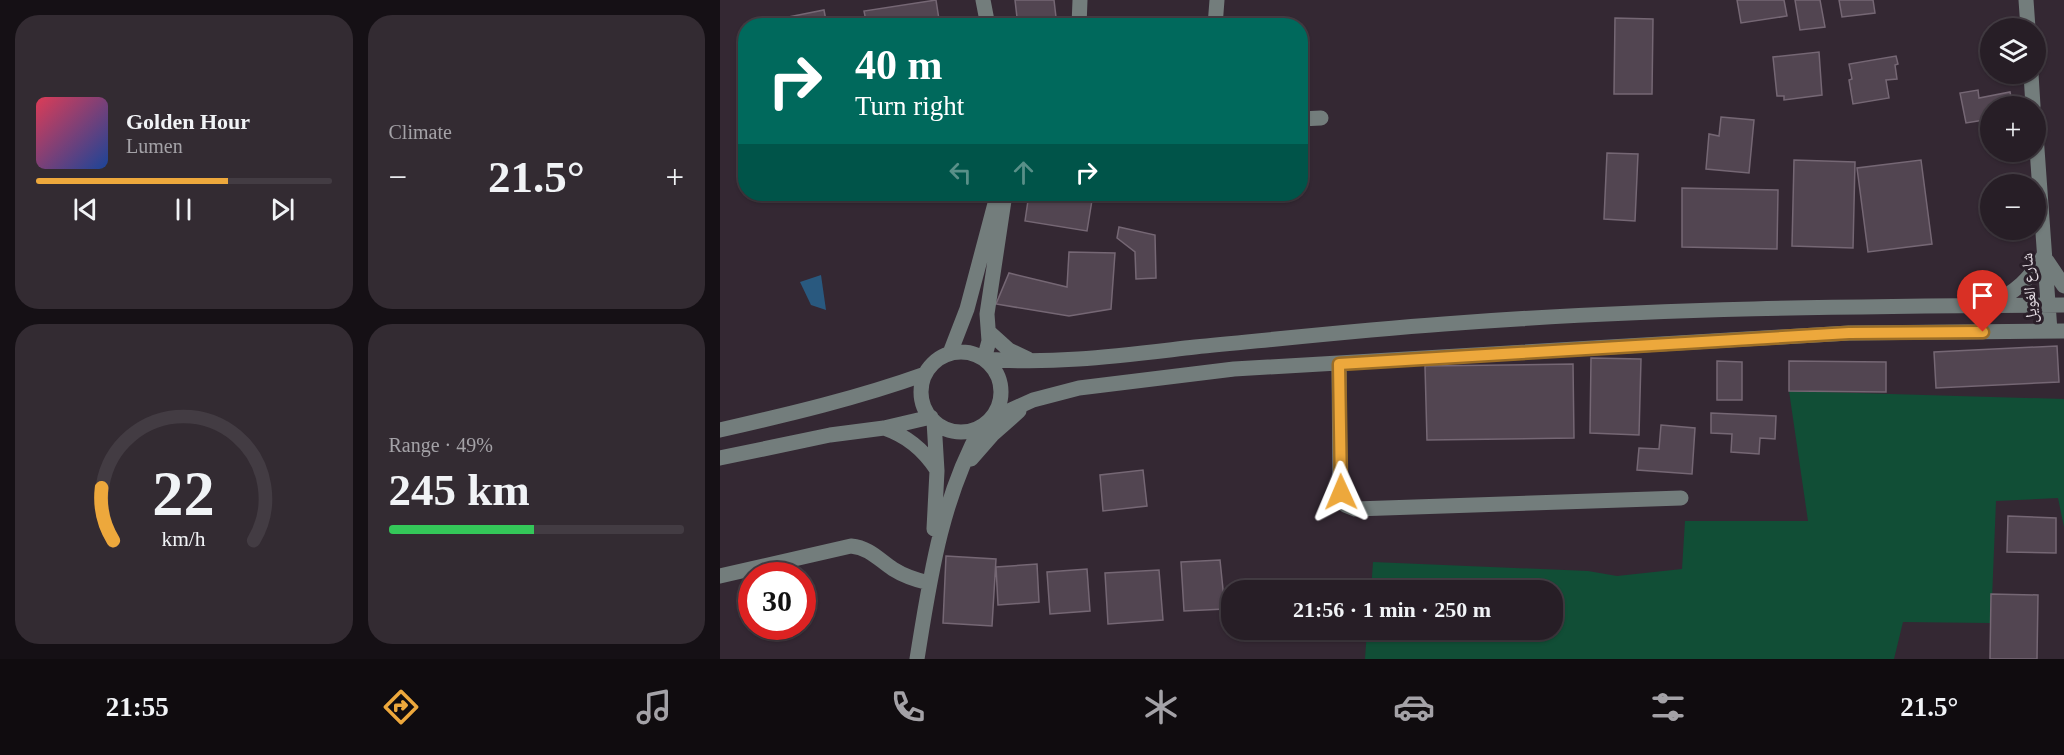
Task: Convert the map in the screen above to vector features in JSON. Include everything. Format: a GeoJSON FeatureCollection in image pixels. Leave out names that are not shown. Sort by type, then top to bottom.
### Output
{"type":"FeatureCollection","features":[{"type":"Feature","properties":{"kind":"street"},"geometry":{"type":"LineString","coordinates":[[983,0],[986,18]]}},
{"type":"Feature","properties":{"kind":"street"},"geometry":{"type":"LineString","coordinates":[[1079,18],[1080,0]]}},
{"type":"Feature","properties":{"kind":"street"},"geometry":{"type":"LineString","coordinates":[[1216,18],[1217,0]]}},
{"type":"Feature","properties":{"kind":"street"},"geometry":{"type":"LineString","coordinates":[[2026,0],[2027,18]]}},
{"type":"Feature","properties":{"kind":"street"},"geometry":{"type":"LineString","coordinates":[[1308,119],[1321,118]]}},
{"type":"Feature","properties":{"kind":"street","name":"شارع الغويل"},"geometry":{"type":"LineString","coordinates":[[2038,162],[2048,305],[2057,331]]}},
{"type":"Feature","properties":{"kind":"street"},"geometry":{"type":"LineString","coordinates":[[950,353],[967,309],[995,201]]}},
{"type":"Feature","properties":{"kind":"street"},"geometry":{"type":"LineString","coordinates":[[984,359],[989,341],[987,314],[1004,201]]}},
{"type":"Feature","properties":{"kind":"street"},"geometry":{"type":"LineString","coordinates":[[2044,255],[2064,286]]}},
{"type":"Feature","properties":{"kind":"street"},"geometry":{"type":"LineString","coordinates":[[1986,305],[2001,299],[2021,286],[2036,269],[2044,255]]}},
{"type":"Feature","properties":{"kind":"street"},"geometry":{"type":"LineString","coordinates":[[984,359],[1033,362],[1076,360],[1301,336],[1581,315],[1807,307],[2064,305]]}},
{"type":"Feature","properties":{"kind":"street"},"geometry":{"type":"LineString","coordinates":[[720,458],[830,435],[932,419],[952,431],[963,432],[1033,400],[1078,388],[1234,369],[1849,333],[2057,331]]}},
{"type":"Feature","properties":{"kind":"street"},"geometry":{"type":"LineString","coordinates":[[989,332],[1010,350],[1033,362]]}},
{"type":"Feature","properties":{"kind":"street"},"geometry":{"type":"LineString","coordinates":[[917,659],[933,562],[957,476],[1001,399],[1001,387],[993,366],[973,354],[962,352],[950,353],[931,365],[922,385],[925,407],[932,419],[937,471],[933,562]]}},
{"type":"Feature","properties":{"kind":"street"},"geometry":{"type":"LineString","coordinates":[[1339,364],[1341,492],[1345,505],[1355,509],[1681,498]]}},
{"type":"Feature","properties":{"kind":"street"},"geometry":{"type":"LineString","coordinates":[[720,430],[821,407],[925,374]]}},
{"type":"Feature","properties":{"kind":"street"},"geometry":{"type":"LineString","coordinates":[[957,476],[993,435],[1033,400]]}},
{"type":"Feature","properties":{"kind":"street"},"geometry":{"type":"LineString","coordinates":[[884,428],[914,443],[937,471]]}},
{"type":"Feature","properties":{"kind":"street"},"geometry":{"type":"LineString","coordinates":[[720,576],[851,546],[867,550],[895,571],[929,583]]}},
{"type":"Feature","properties":{"kind":"green space"},"geometry":{"type":"Polygon","coordinates":[[[1789,391],[2064,399],[2064,527],[2058,498],[1996,501],[1991,623],[1903,622],[1894,659],[1365,659],[1366,640],[1563,640],[1563,580],[1372,580],[1373,562],[1588,571],[1617,576],[1682,569],[1685,521],[1808,521],[1789,391]]]}},
{"type":"Feature","properties":{"kind":"water"},"geometry":{"type":"Polygon","coordinates":[[[821,275],[826,310],[811,305],[800,282],[821,275]]]}},
{"type":"Feature","properties":{"kind":"building"},"geometry":{"type":"Polygon","coordinates":[[[936,0],[939,18],[865,18],[864,11],[936,0]]]}},
{"type":"Feature","properties":{"kind":"building"},"geometry":{"type":"Polygon","coordinates":[[[1015,0],[1054,0],[1056,18],[1017,18],[1015,0]]]}},
{"type":"Feature","properties":{"kind":"building"},"geometry":{"type":"Polygon","coordinates":[[[1737,0],[1784,0],[1787,16],[1741,23],[1737,0]]]}},
{"type":"Feature","properties":{"kind":"building"},"geometry":{"type":"Polygon","coordinates":[[[1795,0],[1820,0],[1825,27],[1800,30],[1795,0]]]}},
{"type":"Feature","properties":{"kind":"building"},"geometry":{"type":"Polygon","coordinates":[[[1839,0],[1873,0],[1875,13],[1842,17],[1839,0]]]}},
{"type":"Feature","properties":{"kind":"building"},"geometry":{"type":"Polygon","coordinates":[[[824,10],[826,18],[783,18],[824,10]]]}},
{"type":"Feature","properties":{"kind":"building"},"geometry":{"type":"Polygon","coordinates":[[[1615,18],[1653,19],[1652,94],[1614,94],[1615,18]]]}},
{"type":"Feature","properties":{"kind":"building"},"geometry":{"type":"Polygon","coordinates":[[[1819,52],[1822,95],[1784,100],[1784,96],[1777,96],[1773,57],[1819,52]]]}},
{"type":"Feature","properties":{"kind":"building"},"geometry":{"type":"Polygon","coordinates":[[[1896,56],[1897,79],[1886,80],[1889,98],[1853,104],[1849,64],[1896,56]]]}},
{"type":"Feature","properties":{"kind":"building"},"geometry":{"type":"Polygon","coordinates":[[[1978,90],[1980,121],[1966,123],[1960,93],[1978,90]]]}},
{"type":"Feature","properties":{"kind":"building"},"geometry":{"type":"Polygon","coordinates":[[[2010,92],[2011,96],[1989,96],[2010,92]]]}},
{"type":"Feature","properties":{"kind":"building"},"geometry":{"type":"Polygon","coordinates":[[[1721,117],[1754,120],[1749,173],[1706,169],[1709,134],[1719,136],[1721,117]]]}},
{"type":"Feature","properties":{"kind":"building"},"geometry":{"type":"Polygon","coordinates":[[[1607,153],[1638,154],[1635,221],[1604,219],[1607,153]]]}},
{"type":"Feature","properties":{"kind":"building"},"geometry":{"type":"Polygon","coordinates":[[[1794,160],[1855,162],[1853,248],[1792,246],[1794,160]]]}},
{"type":"Feature","properties":{"kind":"building"},"geometry":{"type":"Polygon","coordinates":[[[1921,160],[1932,244],[1868,252],[1857,168],[1921,160]]]}},
{"type":"Feature","properties":{"kind":"building"},"geometry":{"type":"Polygon","coordinates":[[[1682,188],[1778,190],[1777,249],[1682,247],[1682,188]]]}},
{"type":"Feature","properties":{"kind":"building"},"geometry":{"type":"Polygon","coordinates":[[[1028,201],[1092,201],[1087,231],[1025,221],[1028,201]]]}},
{"type":"Feature","properties":{"kind":"building"},"geometry":{"type":"Polygon","coordinates":[[[1119,227],[1155,235],[1156,278],[1136,279],[1135,252],[1117,238],[1119,227]]]}},
{"type":"Feature","properties":{"kind":"building"},"geometry":{"type":"Polygon","coordinates":[[[1069,252],[1115,253],[1111,309],[1069,316],[996,304],[1009,273],[1067,287],[1069,252]]]}},
{"type":"Feature","properties":{"kind":"building"},"geometry":{"type":"Polygon","coordinates":[[[2057,346],[2059,382],[1936,388],[1934,352],[2057,346]]]}},
{"type":"Feature","properties":{"kind":"building"},"geometry":{"type":"Polygon","coordinates":[[[1591,358],[1641,359],[1639,435],[1590,433],[1591,358]]]}},
{"type":"Feature","properties":{"kind":"building"},"geometry":{"type":"Polygon","coordinates":[[[1717,361],[1742,362],[1742,400],[1717,400],[1717,361]]]}},
{"type":"Feature","properties":{"kind":"building"},"geometry":{"type":"Polygon","coordinates":[[[1789,361],[1886,362],[1886,392],[1789,391],[1789,361]]]}},
{"type":"Feature","properties":{"kind":"building"},"geometry":{"type":"Polygon","coordinates":[[[1573,364],[1574,438],[1427,440],[1425,366],[1573,364]]]}},
{"type":"Feature","properties":{"kind":"building"},"geometry":{"type":"Polygon","coordinates":[[[1711,413],[1776,416],[1775,439],[1760,438],[1759,454],[1731,452],[1732,434],[1711,433],[1711,413]]]}},
{"type":"Feature","properties":{"kind":"building"},"geometry":{"type":"Polygon","coordinates":[[[1661,425],[1695,428],[1692,474],[1637,470],[1639,448],[1659,449],[1661,425]]]}},
{"type":"Feature","properties":{"kind":"building"},"geometry":{"type":"Polygon","coordinates":[[[1143,470],[1147,506],[1103,511],[1100,475],[1143,470]]]}},
{"type":"Feature","properties":{"kind":"building"},"geometry":{"type":"Polygon","coordinates":[[[2008,516],[2056,518],[2056,553],[2007,552],[2008,516]]]}},
{"type":"Feature","properties":{"kind":"building"},"geometry":{"type":"Polygon","coordinates":[[[946,556],[996,559],[992,626],[943,623],[946,556]]]}},
{"type":"Feature","properties":{"kind":"building"},"geometry":{"type":"Polygon","coordinates":[[[1220,560],[1221,609],[1184,611],[1181,562],[1220,560]]]}},
{"type":"Feature","properties":{"kind":"building"},"geometry":{"type":"Polygon","coordinates":[[[1037,564],[1039,602],[998,605],[996,567],[1037,564]]]}},
{"type":"Feature","properties":{"kind":"building"},"geometry":{"type":"Polygon","coordinates":[[[1087,569],[1090,611],[1050,614],[1047,572],[1087,569]]]}},
{"type":"Feature","properties":{"kind":"building"},"geometry":{"type":"Polygon","coordinates":[[[1159,570],[1163,620],[1108,624],[1105,573],[1159,570]]]}},
{"type":"Feature","properties":{"kind":"building"},"geometry":{"type":"Polygon","coordinates":[[[1991,594],[2038,595],[2037,659],[1990,659],[1991,594]]]}},
{"type":"Feature","properties":{"kind":"route"},"geometry":{"type":"LineString","coordinates":[[1341,492],[1339,364],[1849,333],[1983,332]]}}]}
